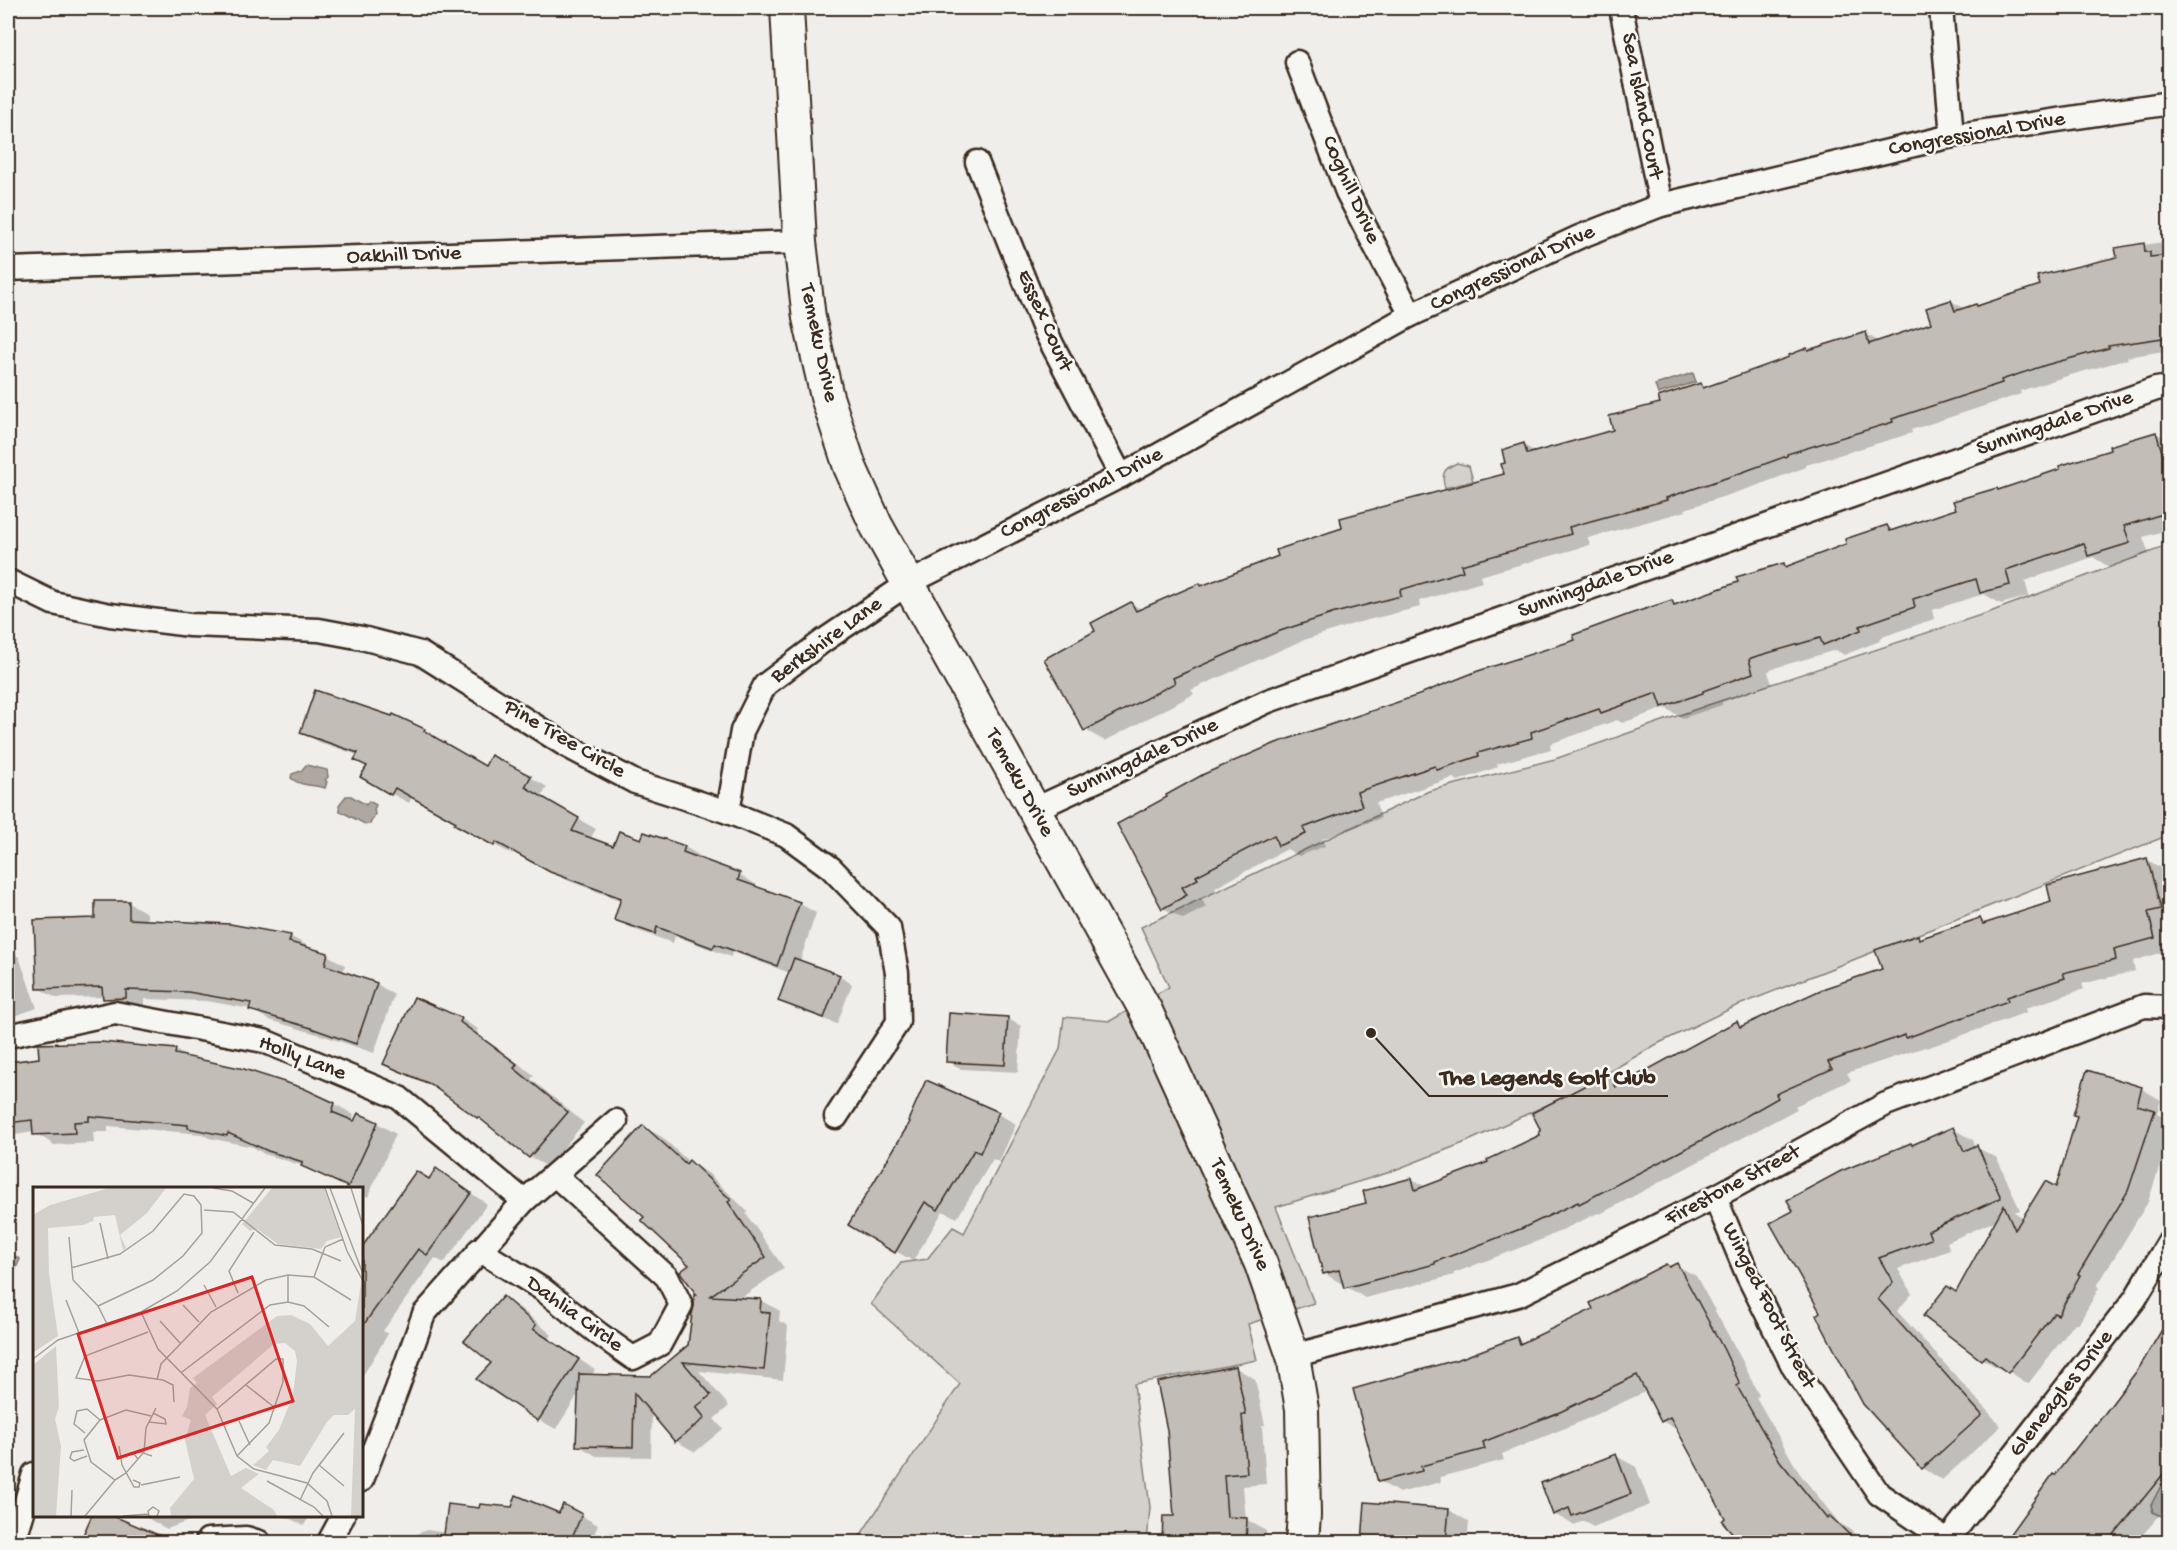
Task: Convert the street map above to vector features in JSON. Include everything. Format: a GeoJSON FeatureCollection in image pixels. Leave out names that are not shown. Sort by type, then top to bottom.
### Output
{"type":"FeatureCollection","features":[{"type":"Feature","properties":{"kind":"street","name":"Temeku Drive"},"geometry":{"type":"LineString","coordinates":[[787,8],[800,242],[809,318],[831,407],[850,467],[876,525],[1146,1011],[1262,1264],[1293,1356],[1302,1409],[1304,1515],[1302,1542]]}},
{"type":"Feature","properties":{"kind":"street","name":"Sea Island Court"},"geometry":{"type":"LineString","coordinates":[[1621,8],[1661,205]]}},
{"type":"Feature","properties":{"kind":"street"},"geometry":{"type":"LineString","coordinates":[[1941,8],[1952,136]]}},
{"type":"Feature","properties":{"kind":"street","name":"Coghill Drive"},"geometry":{"type":"LineString","coordinates":[[1297,62],[1347,192],[1411,315]]}},
{"type":"Feature","properties":{"kind":"street","name":"Congressional Drive"},"geometry":{"type":"LineString","coordinates":[[909,583],[1121,476],[1244,406],[1323,366],[1411,315],[1579,237],[1661,205],[1952,136],[2169,104]]}},
{"type":"Feature","properties":{"kind":"street","name":"Essex Court"},"geometry":{"type":"LineString","coordinates":[[977,162],[1044,329],[1121,476]]}},
{"type":"Feature","properties":{"kind":"street","name":"Oakhill Drive"},"geometry":{"type":"LineString","coordinates":[[8,269],[800,242]]}},
{"type":"Feature","properties":{"kind":"street","name":"Sunningdale Drive"},"geometry":{"type":"LineString","coordinates":[[1034,810],[1268,701],[2100,408],[2156,389],[2169,387]]}},
{"type":"Feature","properties":{"kind":"street","name":"Pine Tree Circle"},"geometry":{"type":"LineString","coordinates":[[8,581],[53,603],[111,615],[190,625],[319,630],[420,653],[567,746],[635,782],[728,812],[786,835],[831,868],[890,928],[897,973],[898,1022],[836,1117]]}},
{"type":"Feature","properties":{"kind":"street","name":"Berkshire Lane"},"geometry":{"type":"LineString","coordinates":[[728,812],[742,731],[765,685],[823,641],[909,583]]}},
{"type":"Feature","properties":{"kind":"street","name":"Firestone Street"},"geometry":{"type":"LineString","coordinates":[[1293,1356],[1518,1295],[1714,1197],[1886,1104],[2144,1006],[2169,1007]]}},
{"type":"Feature","properties":{"kind":"street","name":"Holly Lane"},"geometry":{"type":"LineString","coordinates":[[8,1036],[115,1013],[264,1041],[398,1097],[524,1201]]}},
{"type":"Feature","properties":{"kind":"street"},"geometry":{"type":"LineString","coordinates":[[363,1477],[423,1314],[524,1201],[616,1121]]}},
{"type":"Feature","properties":{"kind":"street","name":"Dahlia Circle"},"geometry":{"type":"LineString","coordinates":[[479,1250],[542,1289],[633,1358],[660,1344],[681,1305],[667,1277],[555,1175]]}},
{"type":"Feature","properties":{"kind":"street","name":"Winged Foot Street"},"geometry":{"type":"LineString","coordinates":[[1714,1197],[1748,1275],[1794,1368],[1879,1494],[1947,1542]]}},
{"type":"Feature","properties":{"kind":"street","name":"Gleneagles Drive"},"geometry":{"type":"LineString","coordinates":[[1947,1542],[2135,1299],[2169,1240]]}},
{"type":"Feature","properties":{"kind":"street"},"geometry":{"type":"LineString","coordinates":[[14,1542],[33,1477]]}},
{"type":"Feature","properties":{"kind":"street"},"geometry":{"type":"LineString","coordinates":[[329,1542],[342,1517]]}},
{"type":"Feature","properties":{"kind":"street"},"geometry":{"type":"LineString","coordinates":[[207,1542],[208,1540],[246,1538],[259,1542]]}},
{"type":"Feature","properties":{"kind":"shaded area"},"geometry":{"type":"Polygon","coordinates":[[[1693,373],[1696,382],[1658,394],[1655,385],[1693,373]]]}},
{"type":"Feature","properties":{"kind":"shaded area"},"geometry":{"type":"Polygon","coordinates":[[[1457,463],[1469,466],[1473,481],[1445,488],[1444,472],[1457,463]]]}},
{"type":"Feature","properties":{"kind":"shaded area"},"geometry":{"type":"Polygon","coordinates":[[[2169,545],[2169,835],[1734,1007],[1657,1044],[1571,1094],[1466,1142],[1387,1173],[1276,1207],[1314,1303],[1248,1324],[1257,1360],[1134,1384],[1150,1507],[1147,1542],[856,1542],[960,1384],[871,1304],[901,1263],[927,1259],[953,1227],[964,1233],[1060,1049],[1064,1017],[1110,1021],[1169,987],[1141,927],[1429,791],[1555,759],[1708,705],[1990,612],[2169,545]]]}},
{"type":"Feature","properties":{"kind":"shaded area"},"geometry":{"type":"Polygon","coordinates":[[[306,765],[327,770],[325,788],[303,784],[291,778],[292,774],[301,771],[306,765]]]}},
{"type":"Feature","properties":{"kind":"shaded area"},"geometry":{"type":"Polygon","coordinates":[[[346,796],[351,796],[366,805],[369,801],[376,805],[370,824],[365,824],[340,811],[339,805],[346,796]]]}},
{"type":"Feature","properties":{"kind":"shaded area"},"geometry":{"type":"Polygon","coordinates":[[[8,1253],[20,1259],[8,1287],[8,1253]]]}},
{"type":"Feature","properties":{"kind":"shaded area"},"geometry":{"type":"Polygon","coordinates":[[[2168,1479],[2169,1512],[2164,1517],[2153,1512],[2151,1505],[2164,1480],[2168,1479]]]}},
{"type":"Feature","properties":{"kind":"building"},"geometry":{"type":"Polygon","coordinates":[[[2144,243],[2145,252],[2150,252],[2150,257],[2169,255],[2169,337],[2108,346],[2109,348],[2046,365],[2001,380],[2002,383],[1892,419],[1893,422],[1787,454],[1787,456],[1732,476],[1666,498],[1667,500],[1569,527],[1571,534],[1461,565],[1463,571],[1400,590],[1401,596],[1335,613],[1280,631],[1173,678],[1175,683],[1084,731],[1044,659],[1095,631],[1091,623],[1131,602],[1136,611],[1200,583],[1201,586],[1278,556],[1276,550],[1342,528],[1340,518],[1504,474],[1501,464],[1505,463],[1502,450],[1524,443],[1527,454],[1613,430],[1609,416],[1660,403],[1658,397],[1701,383],[1703,388],[1789,357],[1807,348],[1808,350],[1866,332],[1869,344],[1931,323],[1926,308],[1951,300],[1955,311],[1976,304],[1977,306],[2040,285],[2037,276],[2117,257],[2115,248],[2144,243]]]}},
{"type":"Feature","properties":{"kind":"building"},"geometry":{"type":"Polygon","coordinates":[[[2156,432],[2169,475],[2169,512],[2124,526],[2130,543],[2088,556],[2084,543],[2006,570],[2010,585],[1980,593],[1976,579],[1913,599],[1915,607],[1860,626],[1861,630],[1823,645],[1820,638],[1751,658],[1749,660],[1753,673],[1703,691],[1703,693],[1662,707],[1657,693],[1601,713],[1599,709],[1531,732],[1532,738],[1478,753],[1479,756],[1437,770],[1435,766],[1357,792],[1362,806],[1303,828],[1306,834],[1278,846],[1274,835],[1196,876],[1198,879],[1182,887],[1187,895],[1162,909],[1117,824],[1204,774],[1276,743],[1422,694],[1478,671],[1575,640],[1573,635],[1630,614],[1672,600],[1674,605],[1738,582],[1736,577],[1784,563],[1785,567],[1846,544],[1845,539],[1887,525],[1890,531],[1956,509],[1953,501],[1997,488],[1998,490],[2060,469],[2059,466],[2110,450],[2109,446],[2156,432]]]}},
{"type":"Feature","properties":{"kind":"building"},"geometry":{"type":"Polygon","coordinates":[[[315,690],[392,716],[393,714],[425,729],[424,731],[485,766],[491,755],[531,776],[525,787],[579,818],[572,831],[613,846],[619,831],[641,839],[644,832],[685,846],[683,852],[740,873],[738,880],[800,902],[777,966],[715,944],[713,948],[657,927],[655,934],[614,920],[621,898],[550,872],[496,842],[494,846],[395,788],[391,795],[360,777],[367,766],[354,760],[358,753],[300,733],[315,690]]]}},
{"type":"Feature","properties":{"kind":"building"},"geometry":{"type":"Polygon","coordinates":[[[2147,858],[2161,909],[2148,912],[2155,938],[2114,949],[2116,960],[2063,973],[2065,978],[2007,997],[2008,1001],[1906,1038],[1905,1035],[1828,1062],[1832,1069],[1776,1094],[1778,1098],[1725,1128],[1579,1204],[1578,1202],[1523,1228],[1435,1262],[1435,1264],[1344,1288],[1339,1270],[1323,1274],[1309,1217],[1366,1203],[1363,1191],[1412,1178],[1415,1190],[1488,1162],[1487,1160],[1540,1135],[1541,1131],[1532,1113],[1609,1073],[1616,1087],[1737,1021],[1740,1027],[1825,988],[1882,969],[1875,950],[1918,935],[1919,939],[1980,918],[1983,924],[2051,902],[2047,885],[2147,858]]]}},
{"type":"Feature","properties":{"kind":"building"},"geometry":{"type":"Polygon","coordinates":[[[95,901],[129,901],[129,919],[230,924],[291,935],[289,942],[328,953],[325,965],[377,983],[356,1044],[249,1010],[251,1003],[188,992],[126,990],[126,998],[103,999],[102,987],[37,989],[34,920],[95,918],[95,901]]]}},
{"type":"Feature","properties":{"kind":"building"},"geometry":{"type":"Polygon","coordinates":[[[794,958],[840,975],[824,1018],[778,1001],[794,958]]]}},
{"type":"Feature","properties":{"kind":"building"},"geometry":{"type":"Polygon","coordinates":[[[414,997],[462,1018],[460,1022],[517,1064],[514,1068],[568,1112],[529,1158],[478,1117],[430,1084],[383,1064],[414,997]]]}},
{"type":"Feature","properties":{"kind":"building"},"geometry":{"type":"Polygon","coordinates":[[[949,1013],[1008,1017],[1005,1065],[946,1062],[949,1013]]]}},
{"type":"Feature","properties":{"kind":"building"},"geometry":{"type":"Polygon","coordinates":[[[101,1042],[176,1049],[175,1054],[244,1069],[303,1088],[335,1103],[332,1112],[354,1121],[358,1113],[378,1122],[348,1187],[301,1166],[303,1162],[268,1151],[228,1133],[227,1136],[188,1128],[188,1125],[89,1116],[89,1121],[74,1122],[75,1133],[33,1135],[32,1120],[8,1123],[8,1062],[39,1058],[38,1044],[101,1042]]]}},
{"type":"Feature","properties":{"kind":"building"},"geometry":{"type":"Polygon","coordinates":[[[2087,1070],[2142,1087],[2137,1105],[2155,1110],[2128,1191],[2078,1274],[2080,1275],[2058,1315],[2054,1313],[2008,1373],[1985,1356],[1981,1360],[1923,1316],[1947,1286],[1956,1292],[2004,1205],[2015,1230],[2045,1181],[2056,1187],[2077,1116],[2073,1115],[2087,1070]]]}},
{"type":"Feature","properties":{"kind":"building"},"geometry":{"type":"Polygon","coordinates":[[[926,1080],[999,1112],[980,1153],[974,1150],[938,1210],[925,1202],[895,1253],[848,1225],[910,1122],[908,1121],[926,1080]]]}},
{"type":"Feature","properties":{"kind":"building"},"geometry":{"type":"Polygon","coordinates":[[[643,1125],[686,1164],[689,1160],[731,1200],[728,1202],[766,1257],[710,1296],[761,1299],[760,1312],[770,1313],[764,1370],[683,1362],[711,1395],[696,1407],[705,1418],[675,1442],[634,1393],[633,1447],[576,1446],[579,1374],[651,1376],[688,1345],[694,1295],[697,1295],[680,1272],[689,1265],[641,1220],[644,1217],[597,1175],[643,1125]]]}},
{"type":"Feature","properties":{"kind":"building"},"geometry":{"type":"Polygon","coordinates":[[[1953,1127],[1964,1151],[1977,1145],[2001,1198],[1928,1231],[1931,1239],[1879,1258],[1893,1282],[1878,1299],[1982,1415],[1922,1469],[1863,1404],[1816,1315],[1820,1312],[1770,1223],[1793,1211],[1787,1200],[1841,1171],[1953,1127]]]}},
{"type":"Feature","properties":{"kind":"building"},"geometry":{"type":"Polygon","coordinates":[[[436,1168],[471,1193],[427,1255],[418,1249],[363,1326],[363,1246],[416,1171],[429,1179],[436,1168]]]}},
{"type":"Feature","properties":{"kind":"building"},"geometry":{"type":"Polygon","coordinates":[[[1677,1263],[1724,1350],[1740,1384],[1737,1386],[1780,1461],[1827,1519],[1830,1516],[1857,1542],[1740,1542],[1722,1521],[1725,1518],[1670,1417],[1661,1422],[1637,1375],[1560,1412],[1483,1442],[1485,1449],[1421,1466],[1422,1471],[1378,1482],[1353,1389],[1459,1359],[1517,1337],[1520,1344],[1593,1309],[1590,1303],[1666,1264],[1669,1267],[1677,1263]]]}},
{"type":"Feature","properties":{"kind":"building"},"geometry":{"type":"Polygon","coordinates":[[[503,1296],[536,1325],[533,1329],[579,1359],[538,1421],[476,1379],[491,1363],[464,1341],[503,1296]]]}},
{"type":"Feature","properties":{"kind":"building"},"geometry":{"type":"Polygon","coordinates":[[[2169,1318],[2169,1467],[2108,1542],[2004,1542],[2053,1474],[2055,1475],[2096,1425],[2139,1368],[2169,1318]]]}},
{"type":"Feature","properties":{"kind":"building"},"geometry":{"type":"Polygon","coordinates":[[[1236,1366],[1246,1415],[1242,1415],[1247,1473],[1224,1475],[1227,1517],[1247,1518],[1246,1542],[1162,1542],[1163,1516],[1174,1516],[1167,1430],[1157,1382],[1236,1366]]]}},
{"type":"Feature","properties":{"kind":"building"},"geometry":{"type":"Polygon","coordinates":[[[1616,1454],[1631,1494],[1572,1516],[1569,1508],[1553,1515],[1541,1483],[1616,1454]]]}},
{"type":"Feature","properties":{"kind":"building"},"geometry":{"type":"Polygon","coordinates":[[[516,1495],[559,1513],[563,1504],[582,1514],[570,1542],[443,1542],[448,1504],[479,1508],[480,1504],[512,1507],[516,1495]]]}},
{"type":"Feature","properties":{"kind":"building"},"geometry":{"type":"Polygon","coordinates":[[[1365,1502],[1449,1509],[1446,1542],[1362,1542],[1365,1502]]]}},
{"type":"Feature","properties":{"kind":"building"},"geometry":{"type":"Polygon","coordinates":[[[91,1517],[116,1517],[175,1542],[80,1542],[91,1517]]]}},
{"type":"Feature","properties":{"kind":"place","name":"The Legends Golf Club"},"geometry":{"type":"Point","coordinates":[1371,1033]}}]}
